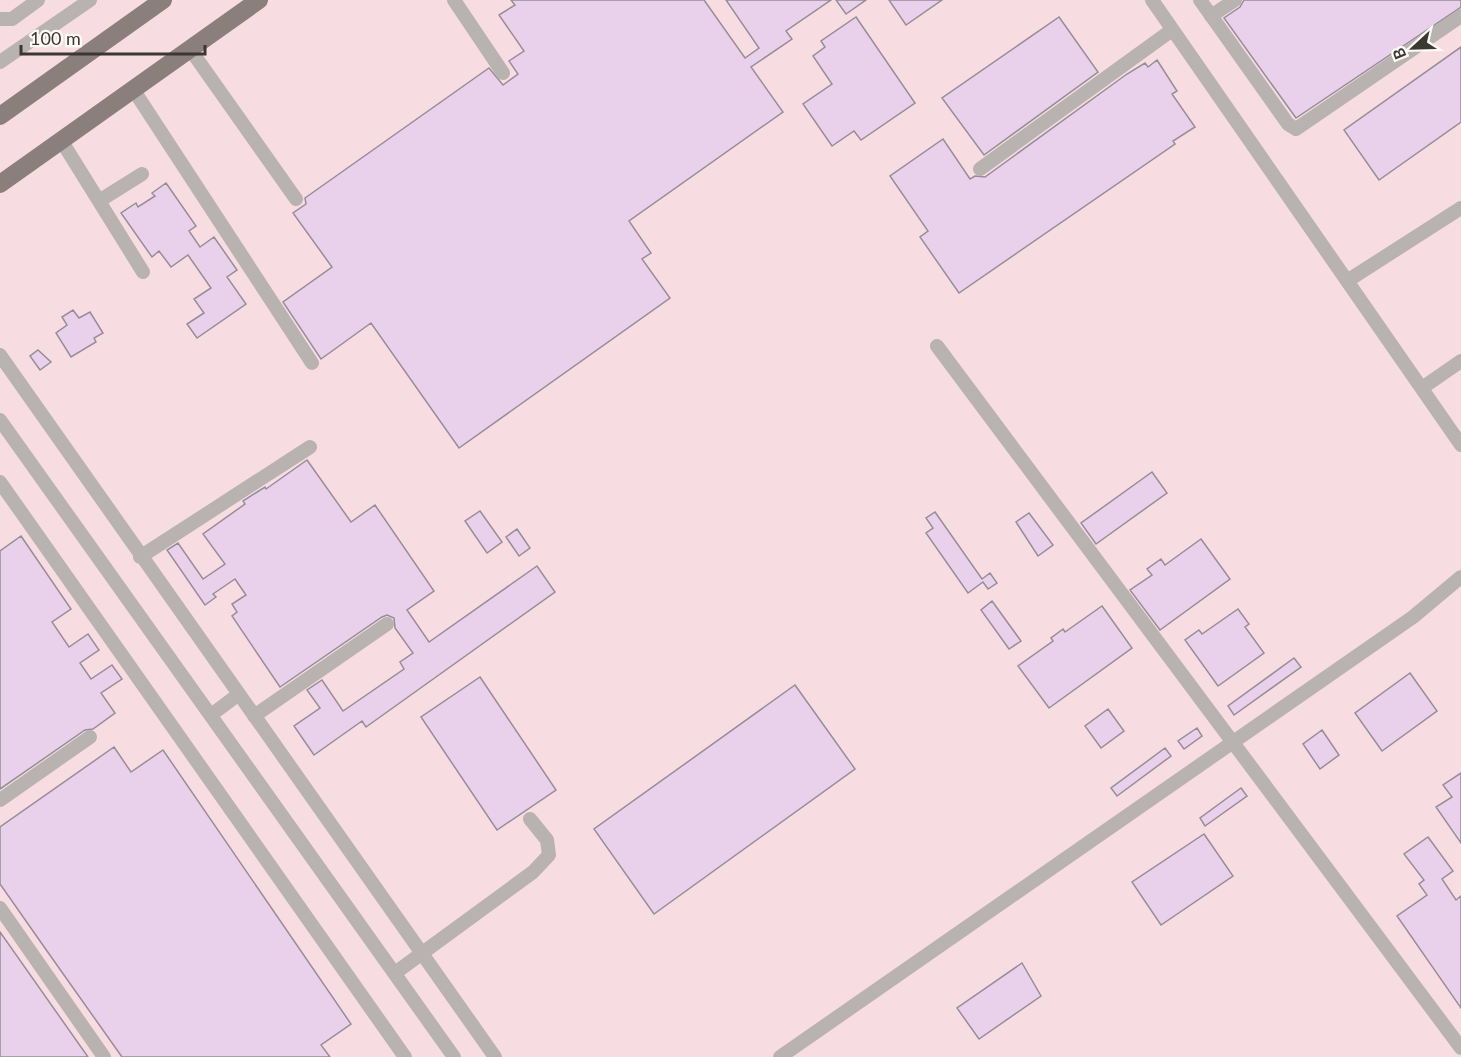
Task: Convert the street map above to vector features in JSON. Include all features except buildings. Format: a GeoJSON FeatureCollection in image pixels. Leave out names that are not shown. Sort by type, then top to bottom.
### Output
{"type":"FeatureCollection","features":[{"type":"Feature","properties":{"kind":"main road"},"geometry":{"type":"LineString","coordinates":[[0,116],[163,0]]}},
{"type":"Feature","properties":{"kind":"main road"},"geometry":{"type":"LineString","coordinates":[[0,184],[259,0]]}},
{"type":"Feature","properties":{"kind":"street"},"geometry":{"type":"LineString","coordinates":[[0,20],[12,19],[38,0]]}},
{"type":"Feature","properties":{"kind":"street"},"geometry":{"type":"LineString","coordinates":[[0,62],[90,0]]}},
{"type":"Feature","properties":{"kind":"street"},"geometry":{"type":"LineString","coordinates":[[1152,0],[1461,445]]}},
{"type":"Feature","properties":{"kind":"street"},"geometry":{"type":"LineString","coordinates":[[1200,0],[1288,124],[1296,129],[1461,16]]}},
{"type":"Feature","properties":{"kind":"street"},"geometry":{"type":"LineString","coordinates":[[1211,16],[1235,0]]}},
{"type":"Feature","properties":{"kind":"street"},"geometry":{"type":"LineString","coordinates":[[457,1],[503,73]]}},
{"type":"Feature","properties":{"kind":"street"},"geometry":{"type":"LineString","coordinates":[[980,169],[1172,30]]}},
{"type":"Feature","properties":{"kind":"street"},"geometry":{"type":"LineString","coordinates":[[190,49],[296,199]]}},
{"type":"Feature","properties":{"kind":"street"},"geometry":{"type":"LineString","coordinates":[[133,89],[312,363]]}},
{"type":"Feature","properties":{"kind":"street"},"geometry":{"type":"LineString","coordinates":[[61,140],[143,272]]}},
{"type":"Feature","properties":{"kind":"street"},"geometry":{"type":"LineString","coordinates":[[99,201],[142,174]]}},
{"type":"Feature","properties":{"kind":"street"},"geometry":{"type":"LineString","coordinates":[[1347,281],[1461,208]]}},
{"type":"Feature","properties":{"kind":"street"},"geometry":{"type":"LineString","coordinates":[[937,346],[1461,1048]]}},
{"type":"Feature","properties":{"kind":"street"},"geometry":{"type":"LineString","coordinates":[[0,356],[495,1057]]}},
{"type":"Feature","properties":{"kind":"street"},"geometry":{"type":"LineString","coordinates":[[1422,388],[1461,361]]}},
{"type":"Feature","properties":{"kind":"street"},"geometry":{"type":"LineString","coordinates":[[0,420],[454,1057]]}},
{"type":"Feature","properties":{"kind":"street"},"geometry":{"type":"LineString","coordinates":[[140,557],[310,447]]}},
{"type":"Feature","properties":{"kind":"street"},"geometry":{"type":"LineString","coordinates":[[0,482],[405,1057]]}},
{"type":"Feature","properties":{"kind":"street"},"geometry":{"type":"LineString","coordinates":[[780,1057],[1413,616],[1461,577]]}},
{"type":"Feature","properties":{"kind":"street"},"geometry":{"type":"LineString","coordinates":[[254,716],[387,624]]}},
{"type":"Feature","properties":{"kind":"street"},"geometry":{"type":"LineString","coordinates":[[212,715],[238,694]]}},
{"type":"Feature","properties":{"kind":"street"},"geometry":{"type":"LineString","coordinates":[[0,800],[90,737]]}},
{"type":"Feature","properties":{"kind":"street"},"geometry":{"type":"LineString","coordinates":[[395,973],[533,872],[549,855],[547,840],[530,819]]}},
{"type":"Feature","properties":{"kind":"street"},"geometry":{"type":"LineString","coordinates":[[0,908],[104,1057]]}},
{"type":"Feature","properties":{"kind":"shaded area"},"geometry":{"type":"Polygon","coordinates":[[[0,0],[1461,0],[1461,1057],[0,1057],[0,0]]]}}]}
